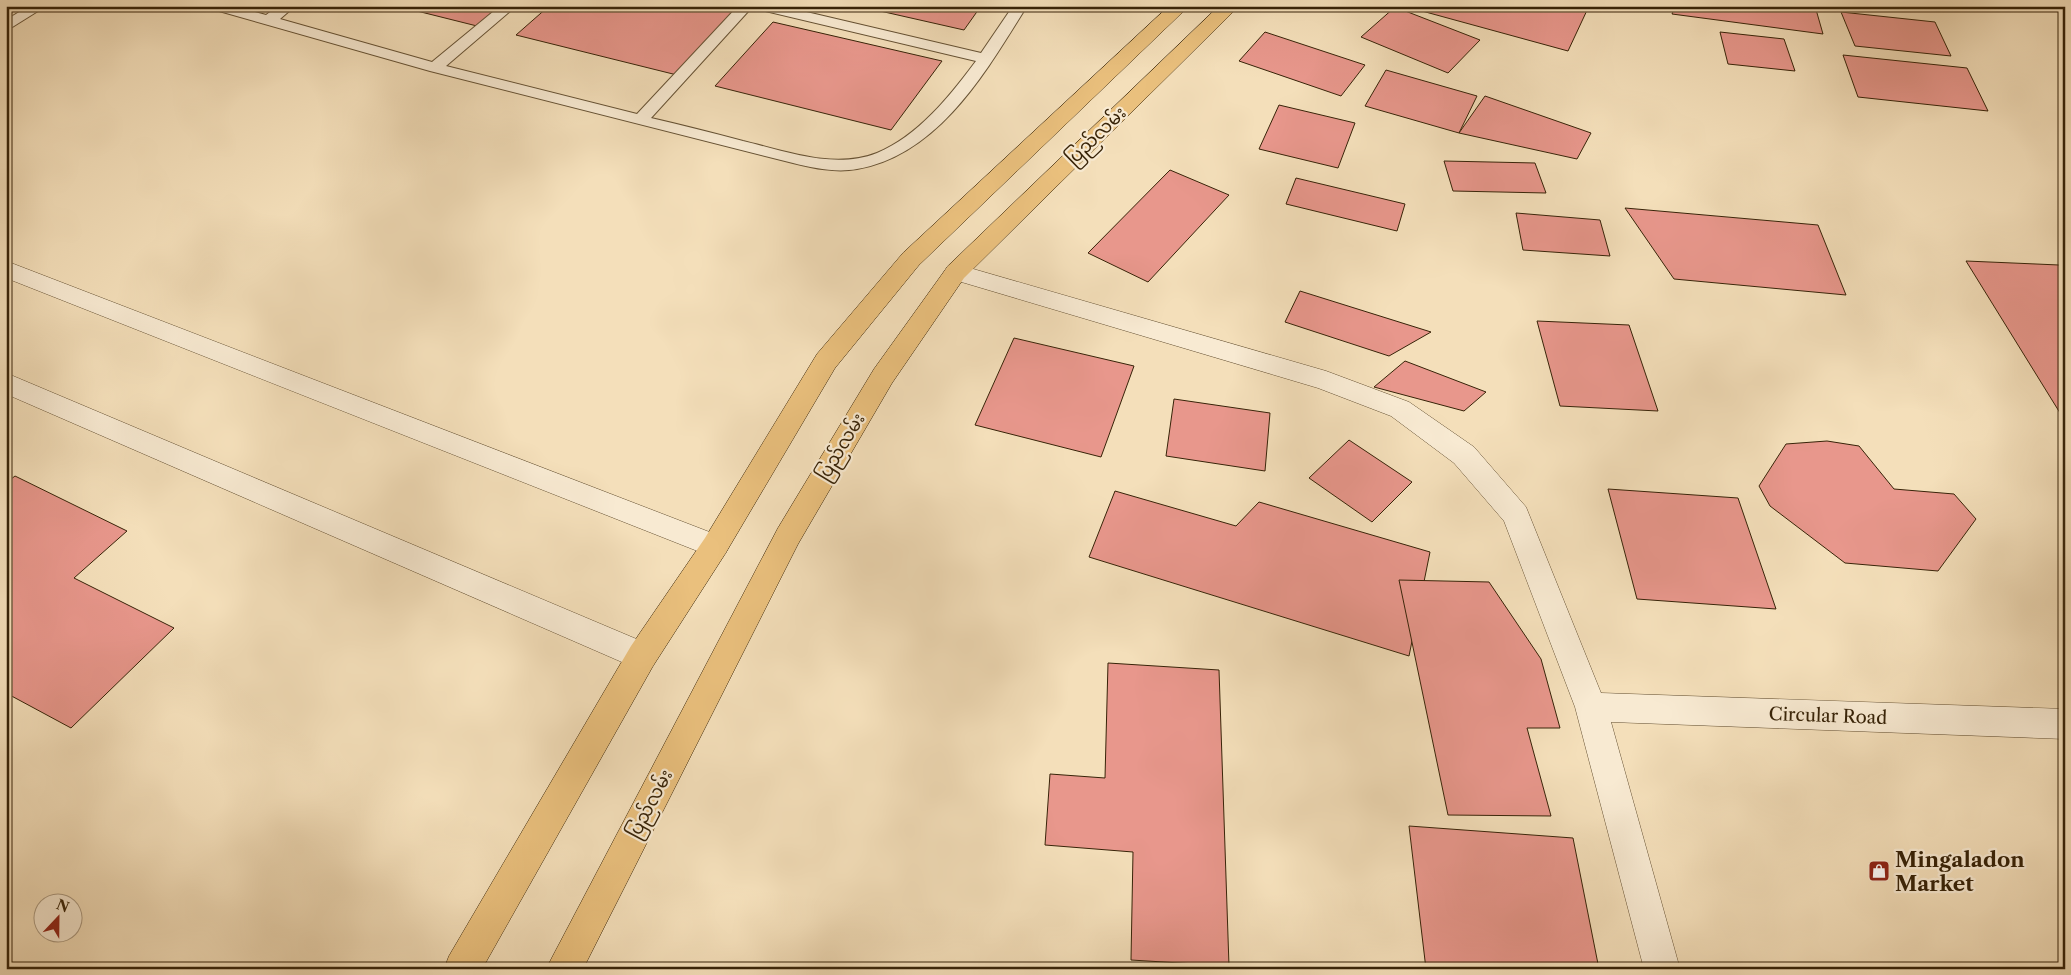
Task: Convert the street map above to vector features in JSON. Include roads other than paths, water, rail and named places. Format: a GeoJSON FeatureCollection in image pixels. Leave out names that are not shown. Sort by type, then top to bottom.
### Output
{"type":"FeatureCollection","features":[{"type":"Feature","properties":{"kind":"highway","name":"ပြည်လမ်း"},"geometry":{"type":"LineString","coordinates":[[564,969],[788,536],[883,376],[956,272],[1230,6]]}},
{"type":"Feature","properties":{"kind":"highway"},"geometry":{"type":"LineString","coordinates":[[462,969],[642,656],[715,546],[826,361],[911,259],[1173,7]]}},
{"type":"Feature","properties":{"kind":"street"},"geometry":{"type":"LineString","coordinates":[[6,269],[715,546]]}},
{"type":"Feature","properties":{"kind":"street"},"geometry":{"type":"LineString","coordinates":[[956,272],[1326,381],[1400,409],[1464,454],[1516,516],[1591,707],[1662,969]]}},
{"type":"Feature","properties":{"kind":"street"},"geometry":{"type":"LineString","coordinates":[[6,383],[642,656]]}},
{"type":"Feature","properties":{"kind":"street","name":"Circular Road"},"geometry":{"type":"LineString","coordinates":[[1591,707],[2065,724]]}},
{"type":"Feature","properties":{"kind":"lane"},"geometry":{"type":"LineString","coordinates":[[6,27],[39,6]]}},
{"type":"Feature","properties":{"kind":"lane"},"geometry":{"type":"LineString","coordinates":[[218,6],[435,68],[807,162],[857,164],[895,151],[932,123],[986,59],[1020,6]]}},
{"type":"Feature","properties":{"kind":"lane"},"geometry":{"type":"LineString","coordinates":[[268,21],[288,6]]}},
{"type":"Feature","properties":{"kind":"lane"},"geometry":{"type":"LineString","coordinates":[[435,68],[509,6]]}},
{"type":"Feature","properties":{"kind":"lane"},"geometry":{"type":"LineString","coordinates":[[640,120],[746,6]]}},
{"type":"Feature","properties":{"kind":"lane"},"geometry":{"type":"LineString","coordinates":[[760,6],[986,59]]}},
{"type":"Feature","properties":{"kind":"place","name":"Mingaladon Market"},"geometry":{"type":"Point","coordinates":[1879,871]}}]}
